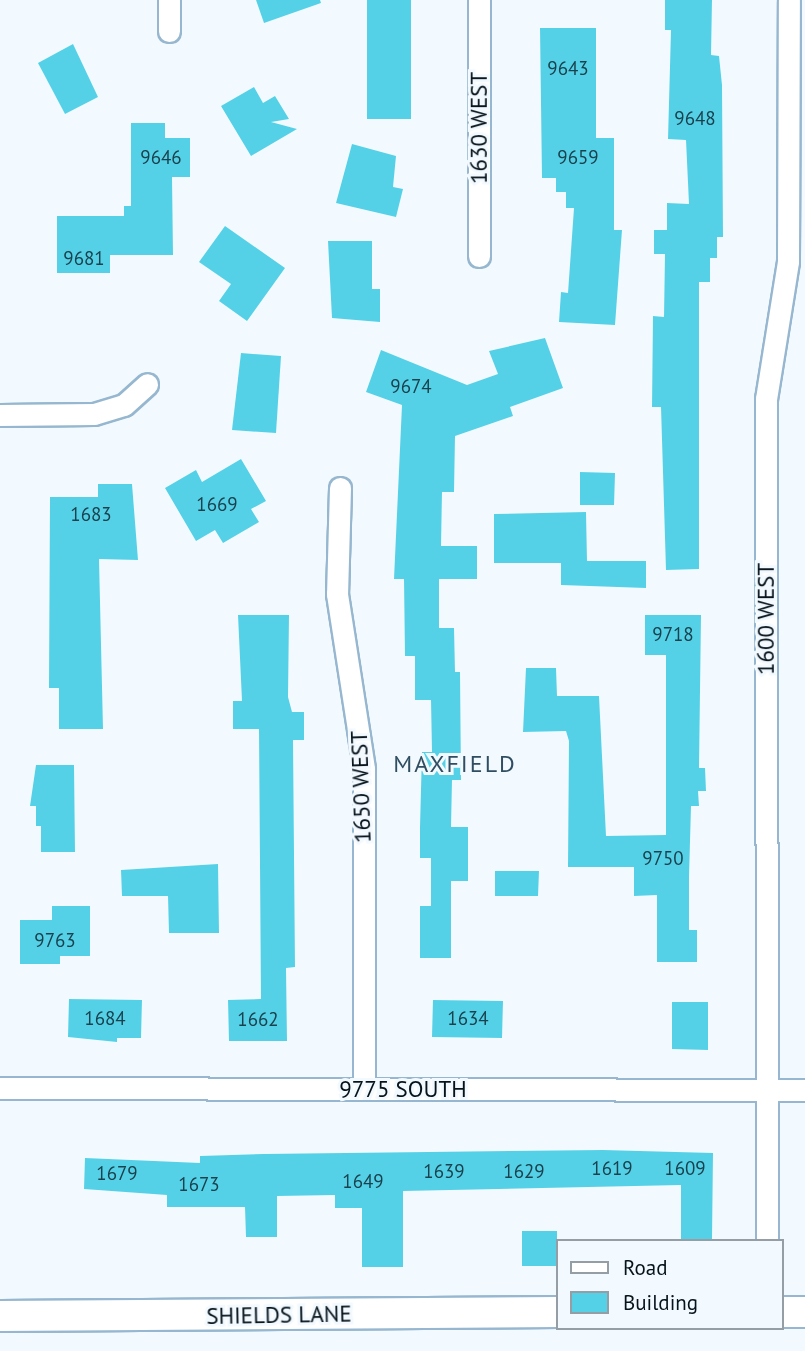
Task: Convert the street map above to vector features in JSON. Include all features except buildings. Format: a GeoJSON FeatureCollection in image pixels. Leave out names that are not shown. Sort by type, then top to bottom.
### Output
{"type":"FeatureCollection","features":[{"type":"Feature","properties":{"kind":"main road","name":"SHIELDS LANE"},"geometry":{"type":"LineString","coordinates":[[0,1316],[556,1312]]}},
{"type":"Feature","properties":{"kind":"main road"},"geometry":{"type":"LineString","coordinates":[[784,1312],[805,1312]]}},
{"type":"Feature","properties":{"kind":"street"},"geometry":{"type":"LineString","coordinates":[[169,0],[169,31]]}},
{"type":"Feature","properties":{"kind":"street","name":"1630 WEST"},"geometry":{"type":"LineString","coordinates":[[479,0],[479,256]]}},
{"type":"Feature","properties":{"kind":"street","name":"1600 WEST"},"geometry":{"type":"LineString","coordinates":[[767,1239],[766,399],[788,261],[789,0]]}},
{"type":"Feature","properties":{"kind":"street"},"geometry":{"type":"LineString","coordinates":[[0,415],[94,414],[124,405],[148,384]]}},
{"type":"Feature","properties":{"kind":"street","name":"1650 WEST"},"geometry":{"type":"LineString","coordinates":[[340,488],[337,594],[364,769],[364,1089]]}},
{"type":"Feature","properties":{"kind":"street","name":"9775 SOUTH"},"geometry":{"type":"LineString","coordinates":[[0,1088],[805,1090]]}},
{"type":"Feature","properties":{"kind":"district","name":"MAXFIELD"},"geometry":{"type":"Point","coordinates":[455,764]}}]}
